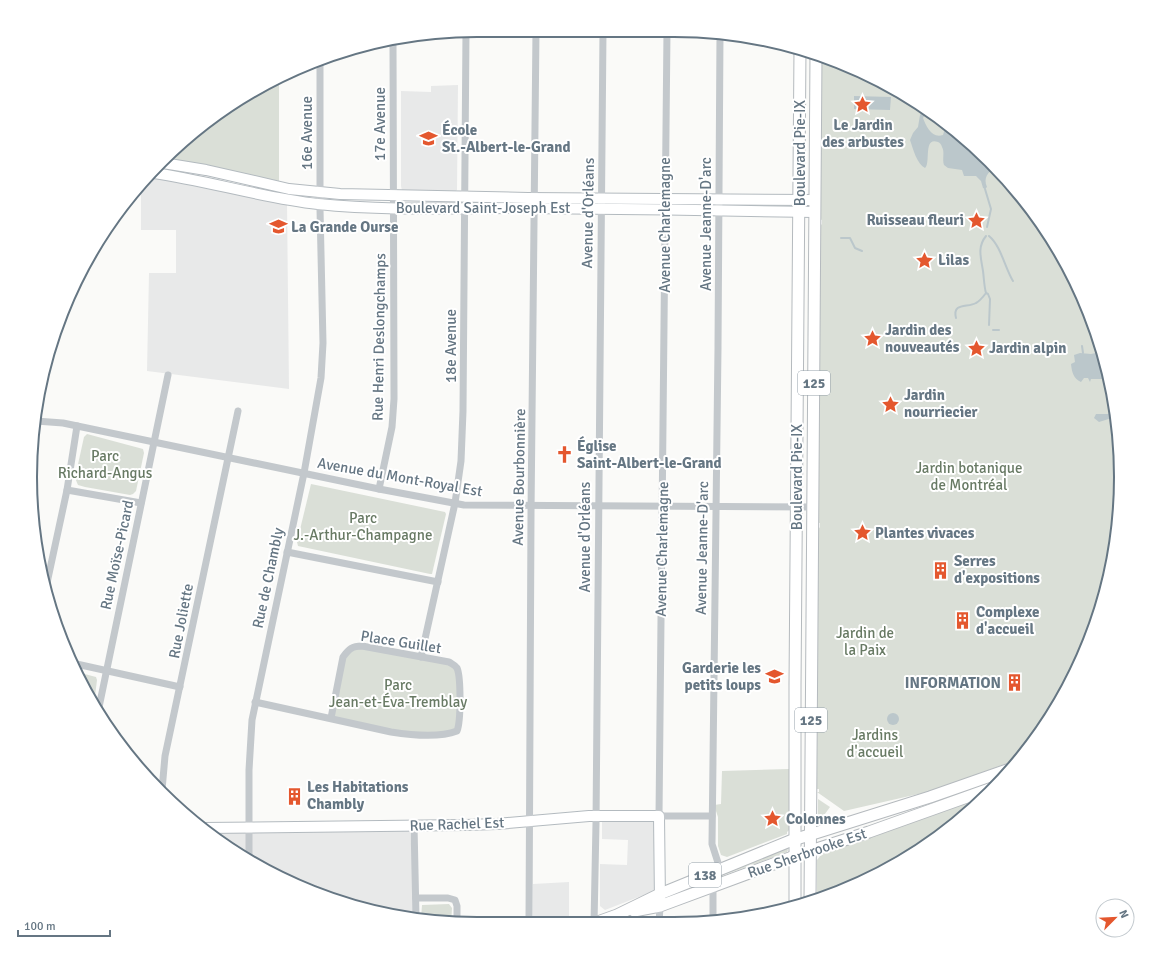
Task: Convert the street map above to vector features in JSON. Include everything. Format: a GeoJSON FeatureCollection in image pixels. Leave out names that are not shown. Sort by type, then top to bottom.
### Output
{"type":"FeatureCollection","features":[{"type":"Feature","properties":{"kind":"main road","name":"Boulevard Pie-IX"},"geometry":{"type":"LineString","coordinates":[[795,900],[800,56]]}},
{"type":"Feature","properties":{"kind":"main road","name":"Boulevard Pie-IX"},"geometry":{"type":"LineString","coordinates":[[810,895],[816,60]]}},
{"type":"Feature","properties":{"kind":"main road","name":"Boulevard Saint-Joseph Est"},"geometry":{"type":"LineString","coordinates":[[168,164],[206,170],[284,188],[320,193],[464,197],[535,203],[601,204],[665,204],[719,199],[815,200]]}},
{"type":"Feature","properties":{"kind":"main road","name":"Boulevard Saint-Joseph Est"},"geometry":{"type":"LineString","coordinates":[[159,174],[201,181],[261,195],[320,204],[393,208],[465,208],[535,203]]}},
{"type":"Feature","properties":{"kind":"main road","name":"Boulevard Saint-Joseph Est"},"geometry":{"type":"LineString","coordinates":[[665,204],[719,210],[815,212]]}},
{"type":"Feature","properties":{"kind":"main road","name":"Rue Sherbrooke Est"},"geometry":{"type":"LineString","coordinates":[[618,915],[660,894],[811,834],[930,797],[1000,773]]}},
{"type":"Feature","properties":{"kind":"main road","name":"Rue Sherbrooke Est"},"geometry":{"type":"LineString","coordinates":[[612,917],[660,906],[811,850],[869,832],[979,794]]}},
{"type":"Feature","properties":{"kind":"main road","name":"Rue Rachel Est"},"geometry":{"type":"LineString","coordinates":[[211,828],[497,824],[596,815],[659,816]]}},
{"type":"Feature","properties":{"kind":"main road","name":"Avenue Charlemagne"},"geometry":{"type":"LineString","coordinates":[[659,816],[660,906]]}},
{"type":"Feature","properties":{"kind":"street","name":"18e Avenue"},"geometry":{"type":"LineString","coordinates":[[421,657],[455,503],[461,461],[466,37]]}},
{"type":"Feature","properties":{"kind":"street","name":"Avenue Bourbonnière"},"geometry":{"type":"LineString","coordinates":[[529,917],[536,37]]}},
{"type":"Feature","properties":{"kind":"street","name":"Avenue d'Orléans"},"geometry":{"type":"LineString","coordinates":[[594,917],[603,37]]}},
{"type":"Feature","properties":{"kind":"street","name":"Avenue Charlemagne"},"geometry":{"type":"LineString","coordinates":[[659,816],[667,37]]}},
{"type":"Feature","properties":{"kind":"street","name":"Avenue Jeanne-D'arc"},"geometry":{"type":"LineString","coordinates":[[720,40],[712,816],[713,849],[720,869]]}},
{"type":"Feature","properties":{"kind":"street","name":"17e Avenue"},"geometry":{"type":"LineString","coordinates":[[393,45],[393,208]]}},
{"type":"Feature","properties":{"kind":"street","name":"16e Avenue"},"geometry":{"type":"LineString","coordinates":[[320,66],[320,204]]}},
{"type":"Feature","properties":{"kind":"street","name":"Rue de Chambly"},"geometry":{"type":"LineString","coordinates":[[249,853],[250,736],[255,702],[304,473],[321,378],[323,343],[320,204]]}},
{"type":"Feature","properties":{"kind":"street","name":"Rue Henri Deslongchamps"},"geometry":{"type":"LineString","coordinates":[[379,489],[392,428],[394,399],[393,208]]}},
{"type":"Feature","properties":{"kind":"street","name":"Rue Moïse-Picard"},"geometry":{"type":"LineString","coordinates":[[100,703],[168,375]]}},
{"type":"Feature","properties":{"kind":"street","name":"Rue Joliette"},"geometry":{"type":"LineString","coordinates":[[163,784],[165,756],[238,411]]}},
{"type":"Feature","properties":{"kind":"street","name":"Avenue du Mont-Royal Est"},"geometry":{"type":"LineString","coordinates":[[41,421],[64,423],[379,489],[464,505],[812,507]]}},
{"type":"Feature","properties":{"kind":"street"},"geometry":{"type":"LineString","coordinates":[[48,577],[67,490],[77,426]]}},
{"type":"Feature","properties":{"kind":"street"},"geometry":{"type":"LineString","coordinates":[[67,490],[141,504]]}},
{"type":"Feature","properties":{"kind":"street"},"geometry":{"type":"LineString","coordinates":[[287,552],[438,582]]}},
{"type":"Feature","properties":{"kind":"street","name":"Place Guillet"},"geometry":{"type":"LineString","coordinates":[[354,646],[362,646],[450,662],[456,667],[459,675],[460,718],[457,731],[449,734],[411,735],[391,732],[331,718],[343,657],[348,650],[354,646]]}},
{"type":"Feature","properties":{"kind":"street"},"geometry":{"type":"LineString","coordinates":[[79,664],[180,687]]}},
{"type":"Feature","properties":{"kind":"street"},"geometry":{"type":"LineString","coordinates":[[255,702],[331,718]]}},
{"type":"Feature","properties":{"kind":"street","name":"Rue Rachel Est"},"geometry":{"type":"LineString","coordinates":[[659,816],[712,816]]}},
{"type":"Feature","properties":{"kind":"street"},"geometry":{"type":"LineString","coordinates":[[414,825],[416,912]]}},
{"type":"Feature","properties":{"kind":"street"},"geometry":{"type":"LineString","coordinates":[[712,915],[713,886]]}},
{"type":"Feature","properties":{"kind":"street"},"geometry":{"type":"LineString","coordinates":[[416,898],[448,898],[455,900],[457,906],[457,916]]}},
{"type":"Feature","properties":{"kind":"street","name":"Avenue Charlemagne"},"geometry":{"type":"LineString","coordinates":[[659,917],[660,906]]}},
{"type":"Feature","properties":{"kind":"shaded area","name":"École St.-Albert-le-Grand"},"geometry":{"type":"Polygon","coordinates":[[[458,85],[457,190],[455,192],[402,191],[401,91],[431,92],[431,86],[458,85]]]}},
{"type":"Feature","properties":{"kind":"shaded area"},"geometry":{"type":"Polygon","coordinates":[[[854,96],[891,97],[890,110],[854,109],[854,96]]]}},
{"type":"Feature","properties":{"kind":"shaded area"},"geometry":{"type":"Polygon","coordinates":[[[921,113],[924,116],[923,118],[930,131],[939,136],[943,135],[944,130],[964,146],[990,171],[986,178],[987,187],[985,189],[983,188],[981,181],[976,176],[964,176],[962,170],[948,168],[944,165],[943,149],[941,144],[938,142],[933,141],[930,143],[927,165],[925,168],[922,166],[916,156],[910,140],[918,127],[921,113]]]}},
{"type":"Feature","properties":{"kind":"shaded area"},"geometry":{"type":"Polygon","coordinates":[[[156,177],[287,203],[289,389],[147,371],[149,273],[176,273],[176,230],[141,230],[141,193],[156,177]]]}},
{"type":"Feature","properties":{"kind":"shaded area"},"geometry":{"type":"Polygon","coordinates":[[[1080,353],[1096,353],[1103,379],[1091,379],[1090,382],[1088,378],[1084,378],[1081,382],[1076,379],[1072,372],[1071,364],[1075,362],[1074,355],[1080,353]]]}},
{"type":"Feature","properties":{"kind":"shaded area"},"geometry":{"type":"Polygon","coordinates":[[[1109,413],[1110,419],[1099,422],[1094,418],[1096,414],[1109,413]]]}},
{"type":"Feature","properties":{"kind":"shaded area"},"geometry":{"type":"Polygon","coordinates":[[[893,713],[897,715],[899,719],[897,723],[893,725],[889,723],[887,719],[889,715],[893,713]]]}},
{"type":"Feature","properties":{"kind":"shaded area"},"geometry":{"type":"Polygon","coordinates":[[[656,820],[654,891],[605,910],[600,906],[600,864],[627,865],[628,840],[602,839],[602,822],[656,820]]]}},
{"type":"Feature","properties":{"kind":"shaded area"},"geometry":{"type":"Polygon","coordinates":[[[212,828],[410,829],[416,912],[391,909],[363,902],[309,884],[282,872],[257,858],[212,828]]]}},
{"type":"Feature","properties":{"kind":"shaded area"},"geometry":{"type":"Polygon","coordinates":[[[569,882],[569,917],[533,917],[533,884],[569,882]]]}},
{"type":"Feature","properties":{"kind":"green space","name":"Jardin botanique de Montréal"},"geometry":{"type":"Polygon","coordinates":[[[821,62],[869,82],[918,111],[942,128],[985,166],[1023,209],[1055,257],[1069,282],[1081,309],[1091,336],[1106,391],[1113,448],[1113,506],[1110,534],[1106,563],[1091,618],[1069,672],[1040,721],[1023,745],[1009,763],[936,790],[844,811],[817,792],[819,792],[819,789],[817,789],[818,530],[820,523],[818,523],[820,226],[822,224],[822,220],[820,219],[821,62]]]}},
{"type":"Feature","properties":{"kind":"green space"},"geometry":{"type":"Polygon","coordinates":[[[279,84],[279,181],[173,159],[209,128],[233,111],[279,84]]]}},
{"type":"Feature","properties":{"kind":"green space","name":"Parc Richard-Angus"},"geometry":{"type":"Polygon","coordinates":[[[87,434],[143,449],[144,453],[136,491],[133,494],[130,495],[78,485],[75,478],[84,437],[87,434]]]}},
{"type":"Feature","properties":{"kind":"green space","name":"Parc J.-Arthur-Champagne"},"geometry":{"type":"Polygon","coordinates":[[[311,484],[445,512],[446,514],[432,574],[298,546],[297,542],[311,484]]]}},
{"type":"Feature","properties":{"kind":"green space","name":"Parc Jean-et-Éva-Tremblay"},"geometry":{"type":"Polygon","coordinates":[[[354,646],[449,662],[459,675],[457,731],[411,735],[331,718],[343,657],[354,646]]]}},
{"type":"Feature","properties":{"kind":"green space"},"geometry":{"type":"Polygon","coordinates":[[[83,674],[96,677],[95,695],[83,674]]]}},
{"type":"Feature","properties":{"kind":"green space"},"geometry":{"type":"Polygon","coordinates":[[[789,769],[789,804],[791,804],[790,829],[787,834],[727,857],[721,855],[718,846],[718,817],[714,805],[721,804],[722,771],[789,769]]]}},
{"type":"Feature","properties":{"kind":"green space"},"geometry":{"type":"Polygon","coordinates":[[[818,799],[830,807],[822,818],[818,815],[818,799]]]}},
{"type":"Feature","properties":{"kind":"green space"},"geometry":{"type":"Polygon","coordinates":[[[973,799],[942,826],[894,858],[869,872],[817,893],[817,860],[821,855],[973,799]]]}},
{"type":"Feature","properties":{"kind":"green space"},"geometry":{"type":"Polygon","coordinates":[[[787,848],[787,852],[670,897],[670,896],[787,848]]]}},
{"type":"Feature","properties":{"kind":"green space"},"geometry":{"type":"Polygon","coordinates":[[[449,904],[452,908],[451,916],[421,913],[422,905],[449,904]]]}},
{"type":"Feature","properties":{"kind":"waterway"},"geometry":{"type":"LineString","coordinates":[[985,189],[991,209],[987,227]]}},
{"type":"Feature","properties":{"kind":"waterway"},"geometry":{"type":"LineString","coordinates":[[986,236],[981,244],[980,253],[986,293]]}},
{"type":"Feature","properties":{"kind":"waterway"},"geometry":{"type":"LineString","coordinates":[[989,236],[997,245],[1013,281]]}},
{"type":"Feature","properties":{"kind":"waterway"},"geometry":{"type":"LineString","coordinates":[[841,238],[850,238],[855,248],[862,251]]}},
{"type":"Feature","properties":{"kind":"waterway"},"geometry":{"type":"LineString","coordinates":[[956,318],[955,313],[958,308],[976,303],[986,293],[990,299],[989,325]]}},
{"type":"Feature","properties":{"kind":"waterway"},"geometry":{"type":"LineString","coordinates":[[993,330],[999,330]]}},
{"type":"Feature","properties":{"kind":"waterway"},"geometry":{"type":"LineString","coordinates":[[1082,346],[1083,353]]}},
{"type":"Feature","properties":{"kind":"place","name":"Le Jardin des arbustes"},"geometry":{"type":"Point","coordinates":[863,104]}},
{"type":"Feature","properties":{"kind":"place","name":"École St.-Albert-le-Grand"},"geometry":{"type":"Point","coordinates":[429,139]}},
{"type":"Feature","properties":{"kind":"place","name":"Ruisseau fleuri"},"geometry":{"type":"Point","coordinates":[977,220]}},
{"type":"Feature","properties":{"kind":"place","name":"La Grande Ourse"},"geometry":{"type":"Point","coordinates":[278,227]}},
{"type":"Feature","properties":{"kind":"place","name":"Lilas"},"geometry":{"type":"Point","coordinates":[925,260]}},
{"type":"Feature","properties":{"kind":"place","name":"Jardin des nouveautés"},"geometry":{"type":"Point","coordinates":[872,339]}},
{"type":"Feature","properties":{"kind":"place","name":"Jardin alpin"},"geometry":{"type":"Point","coordinates":[976,348]}},
{"type":"Feature","properties":{"kind":"place","name":"Jardin nourriecier"},"geometry":{"type":"Point","coordinates":[891,404]}},
{"type":"Feature","properties":{"kind":"place","name":"Église Saint-Albert-le-Grand"},"geometry":{"type":"Point","coordinates":[564,455]}},
{"type":"Feature","properties":{"kind":"place","name":"Plantes vivaces"},"geometry":{"type":"Point","coordinates":[862,533]}},
{"type":"Feature","properties":{"kind":"place","name":"Serres d'expositions"},"geometry":{"type":"Point","coordinates":[941,570]}},
{"type":"Feature","properties":{"kind":"place","name":"Complexe d'accueil"},"geometry":{"type":"Point","coordinates":[963,621]}},
{"type":"Feature","properties":{"kind":"place","name":"Garderie les petits loups"},"geometry":{"type":"Point","coordinates":[774,677]}},
{"type":"Feature","properties":{"kind":"place","name":"INFORMATION"},"geometry":{"type":"Point","coordinates":[1014,683]}},
{"type":"Feature","properties":{"kind":"place","name":"Les Habitations Chambly"},"geometry":{"type":"Point","coordinates":[294,796]}},
{"type":"Feature","properties":{"kind":"place","name":"Colonnes"},"geometry":{"type":"Point","coordinates":[773,819]}},
{"type":"Feature","properties":{"kind":"park label","name":"Jardin de la Paix"},"geometry":{"type":"Point","coordinates":[865,642]}},
{"type":"Feature","properties":{"kind":"park label","name":"Jardins d'accueil"},"geometry":{"type":"Point","coordinates":[875,744]}}]}
